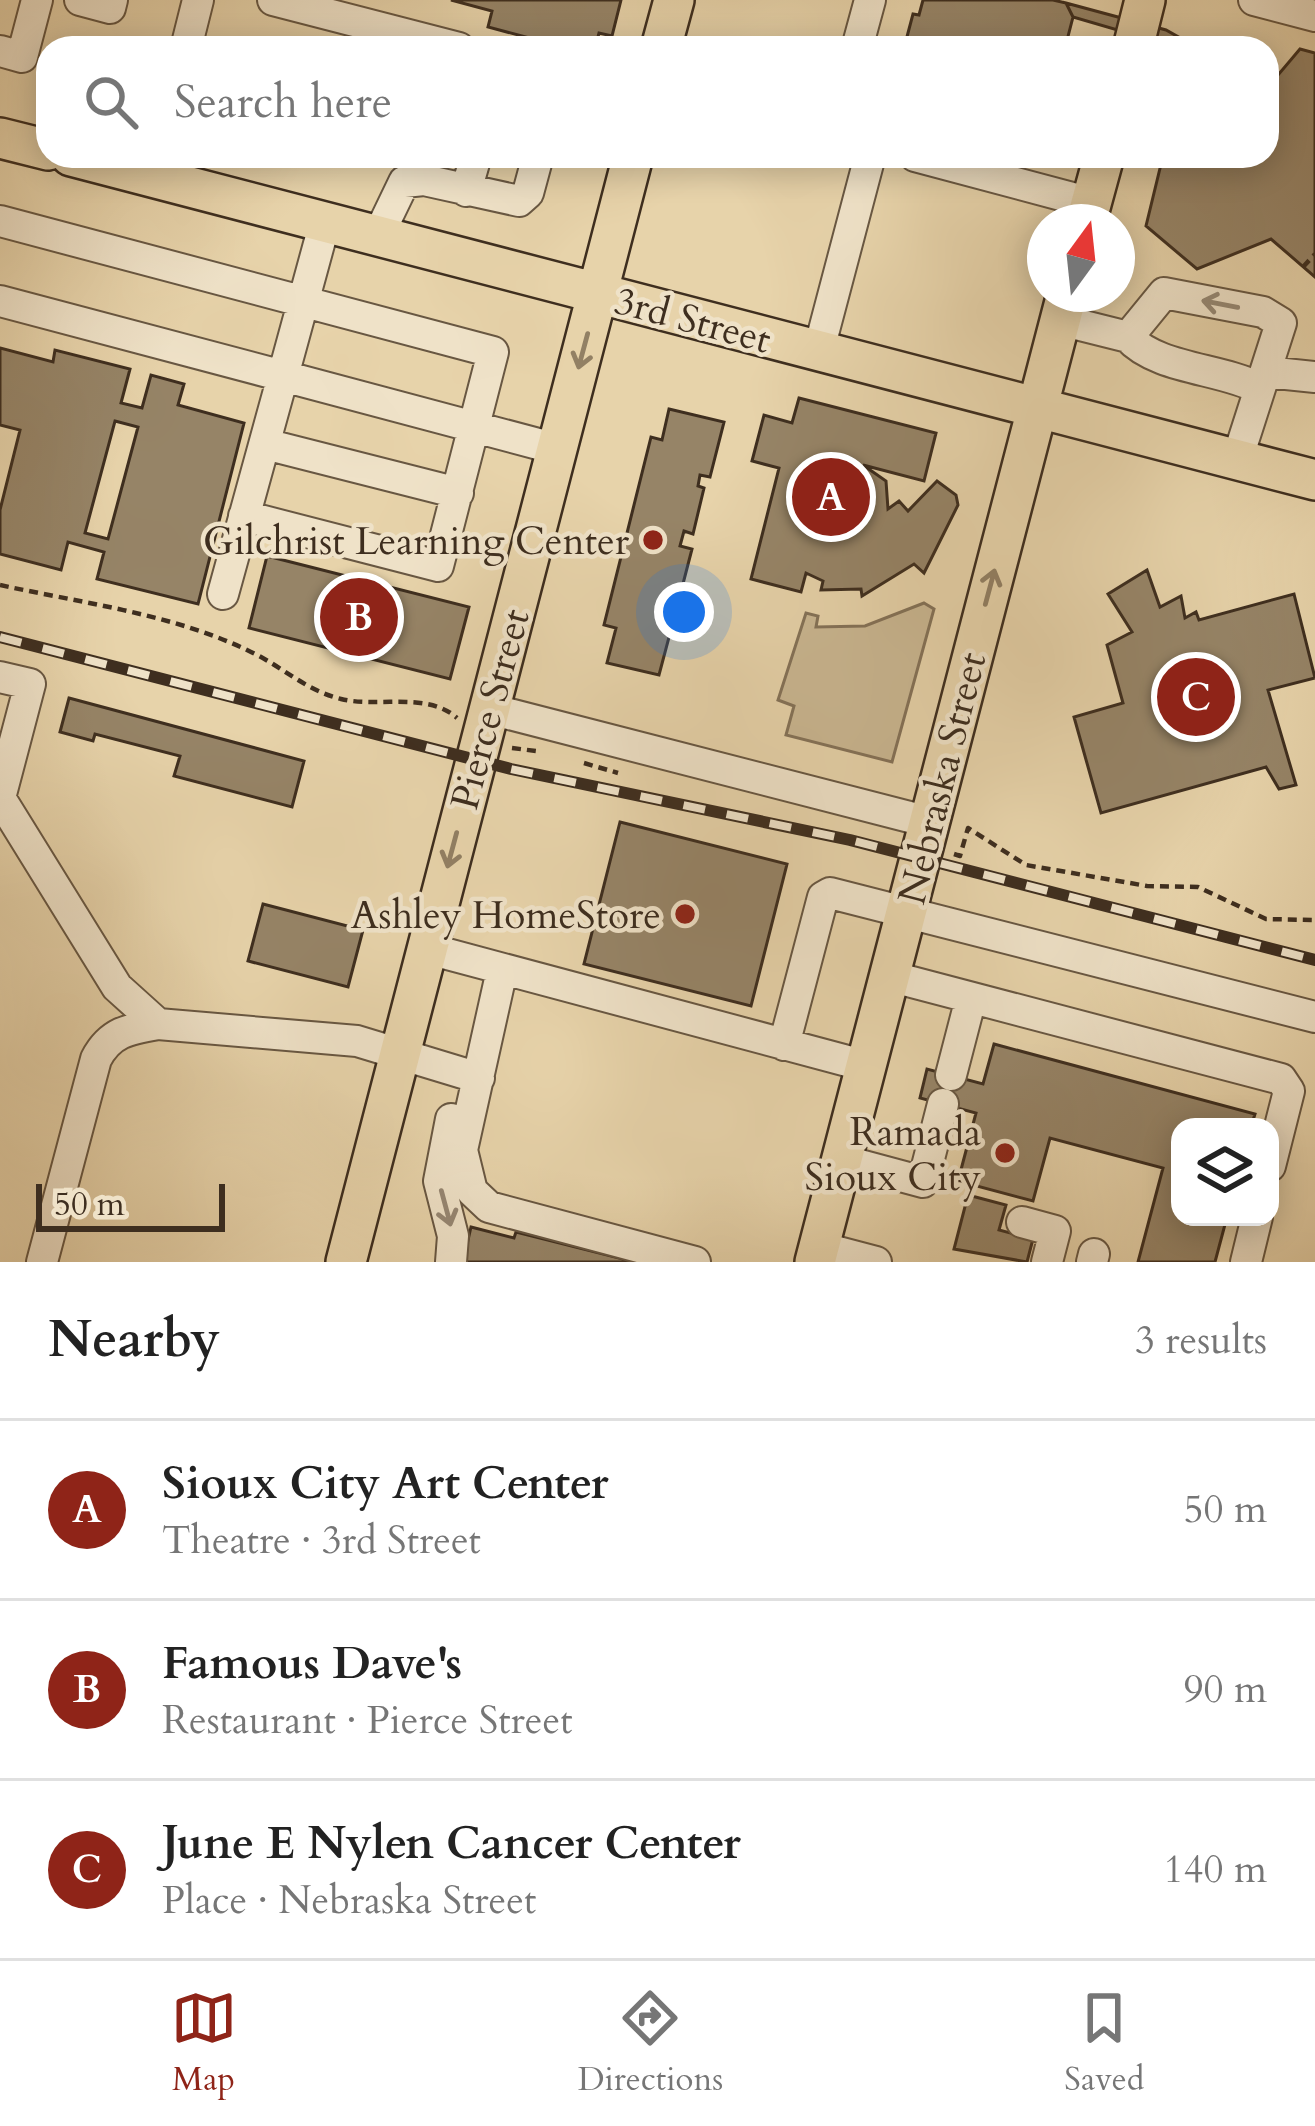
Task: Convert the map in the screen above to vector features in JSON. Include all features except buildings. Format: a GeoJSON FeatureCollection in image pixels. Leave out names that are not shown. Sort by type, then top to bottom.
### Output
{"type":"FeatureCollection","features":[{"type":"Feature","properties":{"kind":"main road"},"geometry":{"type":"LineString","coordinates":[[664,36],[674,0]]}},
{"type":"Feature","properties":{"kind":"main road"},"geometry":{"type":"LineString","coordinates":[[1135,36],[1145,0]]}},
{"type":"Feature","properties":{"kind":"main road"},"geometry":{"type":"LineString","coordinates":[[0,138],[36,147]]}},
{"type":"Feature","properties":{"kind":"main road","name":"3rd Street"},"geometry":{"type":"LineString","coordinates":[[162,168],[325,222],[1315,481]]}},
{"type":"Feature","properties":{"kind":"main road","name":"Pierce Street"},"geometry":{"type":"LineString","coordinates":[[346,1262],[630,168]]}},
{"type":"Feature","properties":{"kind":"main road"},"geometry":{"type":"LineString","coordinates":[[1091,204],[1101,168]]}},
{"type":"Feature","properties":{"kind":"main road","name":"Nebraska Street"},"geometry":{"type":"LineString","coordinates":[[817,1254],[1063,312]]}},
{"type":"Feature","properties":{"kind":"street"},"geometry":{"type":"LineString","coordinates":[[0,51],[22,57],[38,0]]}},
{"type":"Feature","properties":{"kind":"street"},"geometry":{"type":"LineString","coordinates":[[80,0],[110,8],[112,0]]}},
{"type":"Feature","properties":{"kind":"street"},"geometry":{"type":"LineString","coordinates":[[189,36],[198,0]]}},
{"type":"Feature","properties":{"kind":"street"},"geometry":{"type":"LineString","coordinates":[[273,0],[412,36]]}},
{"type":"Feature","properties":{"kind":"street"},"geometry":{"type":"LineString","coordinates":[[860,36],[870,0]]}},
{"type":"Feature","properties":{"kind":"street"},"geometry":{"type":"LineString","coordinates":[[1254,0],[1315,16]]}},
{"type":"Feature","properties":{"kind":"street"},"geometry":{"type":"LineString","coordinates":[[466,191],[473,168]]}},
{"type":"Feature","properties":{"kind":"street"},"geometry":{"type":"LineString","coordinates":[[378,236],[404,182],[424,179],[520,201],[528,194],[535,168]]}},
{"type":"Feature","properties":{"kind":"street"},"geometry":{"type":"LineString","coordinates":[[818,353],[867,168]]}},
{"type":"Feature","properties":{"kind":"street"},"geometry":{"type":"LineString","coordinates":[[952,168],[1062,204]]}},
{"type":"Feature","properties":{"kind":"street"},"geometry":{"type":"LineString","coordinates":[[0,221],[493,352],[438,566],[244,516]]}},
{"type":"Feature","properties":{"kind":"street"},"geometry":{"type":"LineString","coordinates":[[223,594],[325,222]]}},
{"type":"Feature","properties":{"kind":"street"},"geometry":{"type":"LineString","coordinates":[[1128,337],[1164,293],[1263,312],[1282,322],[1237,460]]}},
{"type":"Feature","properties":{"kind":"street"},"geometry":{"type":"LineString","coordinates":[[0,301],[557,448]]}},
{"type":"Feature","properties":{"kind":"street"},"geometry":{"type":"LineString","coordinates":[[1075,312],[1128,337],[1140,351],[1262,380],[1315,377]]}},
{"type":"Feature","properties":{"kind":"street"},"geometry":{"type":"LineString","coordinates":[[265,444],[458,493]]}},
{"type":"Feature","properties":{"kind":"street"},"geometry":{"type":"LineString","coordinates":[[0,676],[30,685],[0,798],[117,986],[158,1024]]}},
{"type":"Feature","properties":{"kind":"street"},"geometry":{"type":"LineString","coordinates":[[490,709],[929,822]]}},
{"type":"Feature","properties":{"kind":"street"},"geometry":{"type":"LineString","coordinates":[[784,1045],[825,894],[908,909],[1315,1017]]}},
{"type":"Feature","properties":{"kind":"street"},"geometry":{"type":"LineString","coordinates":[[425,948],[866,1066]]}},
{"type":"Feature","properties":{"kind":"street"},"geometry":{"type":"LineString","coordinates":[[451,1262],[453,1236],[439,1181],[502,970]]}},
{"type":"Feature","properties":{"kind":"street"},"geometry":{"type":"LineString","coordinates":[[890,976],[1281,1079],[1289,1091],[1279,1130]]}},
{"type":"Feature","properties":{"kind":"street"},"geometry":{"type":"LineString","coordinates":[[841,1160],[923,1182],[970,998]]}},
{"type":"Feature","properties":{"kind":"street"},"geometry":{"type":"LineString","coordinates":[[42,1262],[96,1059],[105,1041],[125,1030],[158,1024],[357,1041],[471,1075]]}},
{"type":"Feature","properties":{"kind":"street"},"geometry":{"type":"LineString","coordinates":[[471,1075],[462,1150],[472,1191],[489,1208],[695,1262]]}},
{"type":"Feature","properties":{"kind":"street"},"geometry":{"type":"LineString","coordinates":[[1022,1222],[1055,1231],[1047,1262]]}},
{"type":"Feature","properties":{"kind":"street"},"geometry":{"type":"LineString","coordinates":[[1246,1262],[1255,1226]]}},
{"type":"Feature","properties":{"kind":"street"},"geometry":{"type":"LineString","coordinates":[[817,1254],[876,1262]]}},
{"type":"Feature","properties":{"kind":"path"},"geometry":{"type":"LineString","coordinates":[[1303,267],[1315,254]]}},
{"type":"Feature","properties":{"kind":"shaded area"},"geometry":{"type":"Polygon","coordinates":[[[924,603],[934,609],[892,762],[786,735],[794,706],[778,700],[806,613],[818,616],[816,627],[865,626],[924,603]]]}},
{"type":"Feature","properties":{"kind":"railway"},"geometry":{"type":"LineString","coordinates":[[0,637],[511,769],[850,840],[1315,960]]}},
{"type":"Feature","properties":{"kind":"place","name":"Sioux City Art Center"},"geometry":{"type":"Point","coordinates":[831,497]}},
{"type":"Feature","properties":{"kind":"place","name":"Gilchrist Learning Center"},"geometry":{"type":"Point","coordinates":[653,540]}},
{"type":"Feature","properties":{"kind":"place","name":"Famous Dave's"},"geometry":{"type":"Point","coordinates":[359,617]}},
{"type":"Feature","properties":{"kind":"place","name":"June E Nylen Cancer Center"},"geometry":{"type":"Point","coordinates":[1196,697]}},
{"type":"Feature","properties":{"kind":"place","name":"Ashley HomeStore"},"geometry":{"type":"Point","coordinates":[685,914]}},
{"type":"Feature","properties":{"kind":"place","name":"Ramada Sioux City"},"geometry":{"type":"Point","coordinates":[1005,1153]}}]}
